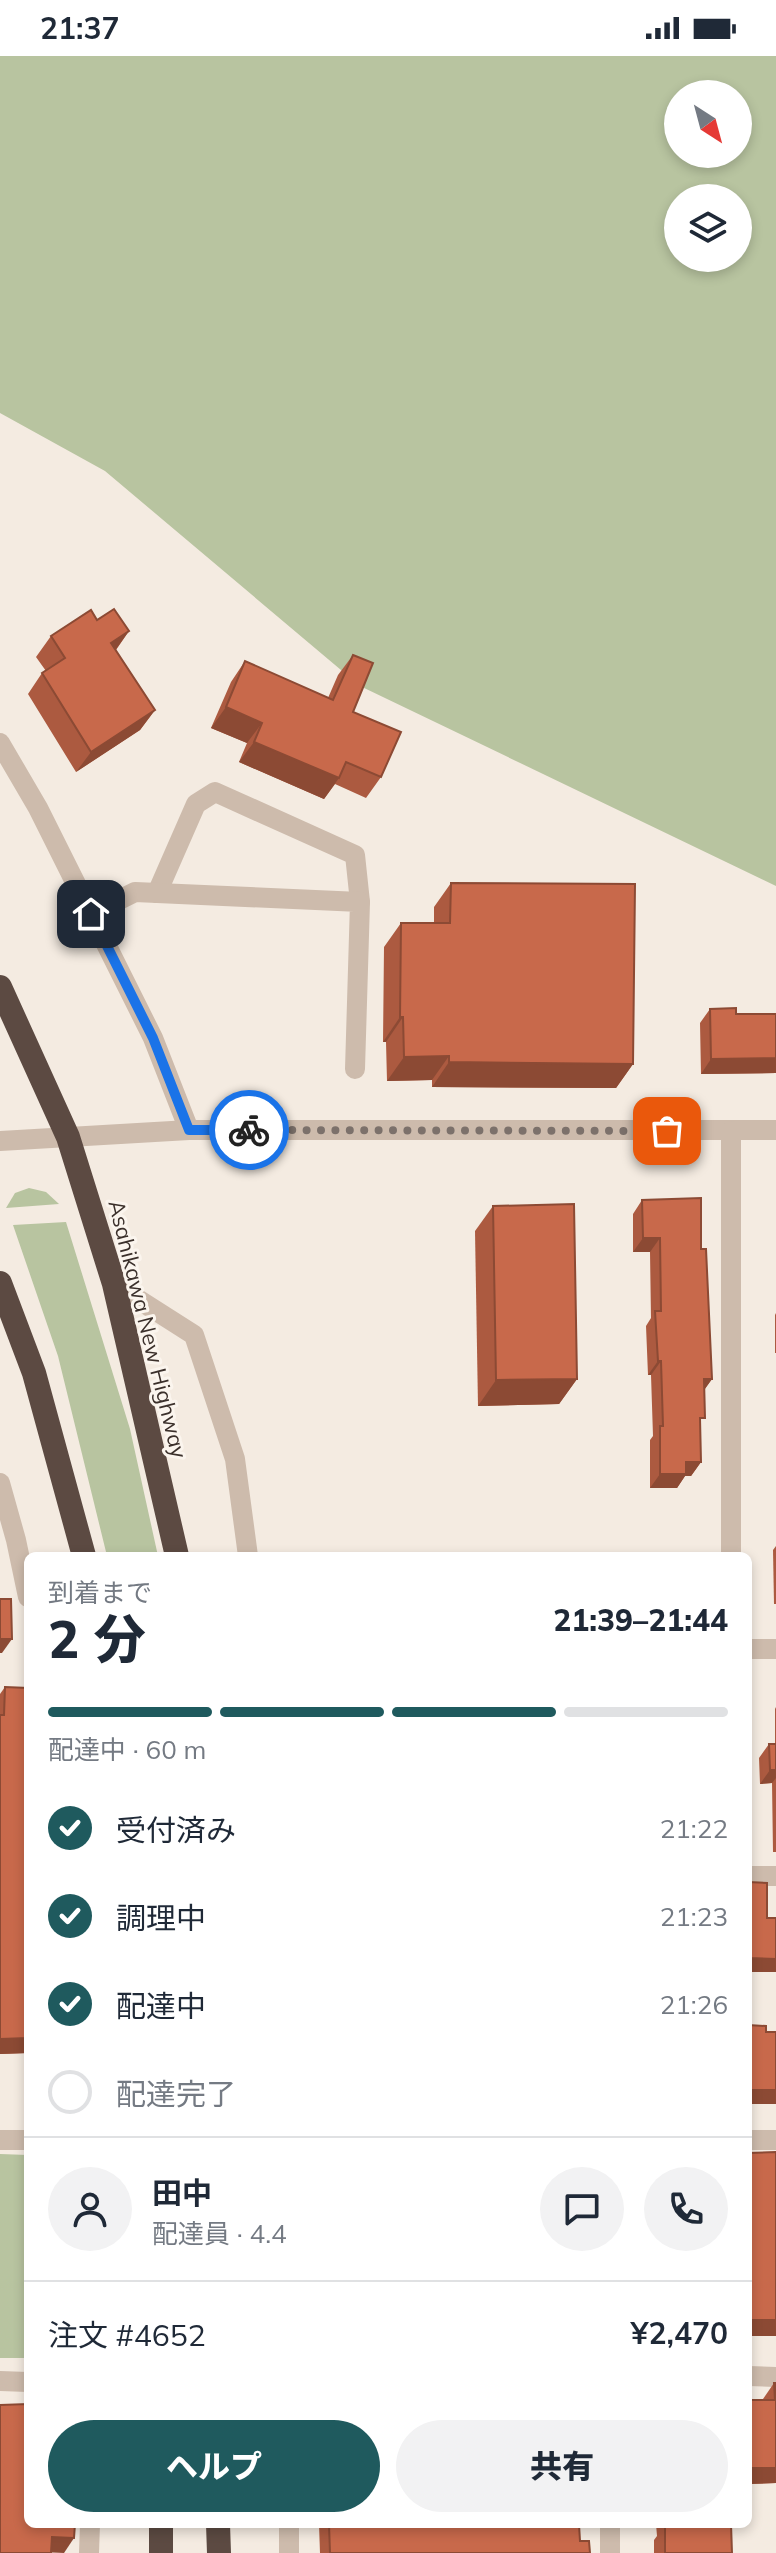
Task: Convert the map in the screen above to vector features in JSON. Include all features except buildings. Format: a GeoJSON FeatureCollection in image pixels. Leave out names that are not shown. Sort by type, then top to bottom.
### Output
{"type":"FeatureCollection","features":[{"type":"Feature","properties":{"kind":"highway","name":"Asahikawa New Highway"},"geometry":{"type":"LineString","coordinates":[[0,987],[68,1137],[114,1284],[176,1552]]}},
{"type":"Feature","properties":{"kind":"highway"},"geometry":{"type":"LineString","coordinates":[[0,1283],[34,1373],[83,1552]]}},
{"type":"Feature","properties":{"kind":"highway"},"geometry":{"type":"LineString","coordinates":[[161,2528],[161,2553]]}},
{"type":"Feature","properties":{"kind":"highway"},"geometry":{"type":"LineString","coordinates":[[218,2528],[219,2553]]}},
{"type":"Feature","properties":{"kind":"street"},"geometry":{"type":"LineString","coordinates":[[0,743],[38,808],[153,1038],[189,1130]]}},
{"type":"Feature","properties":{"kind":"street"},"geometry":{"type":"LineString","coordinates":[[157,893],[196,804],[215,792],[355,855],[360,902],[355,1069]]}},
{"type":"Feature","properties":{"kind":"street"},"geometry":{"type":"LineString","coordinates":[[91,914],[135,892],[360,902]]}},
{"type":"Feature","properties":{"kind":"street"},"geometry":{"type":"LineString","coordinates":[[0,1141],[189,1130],[776,1130]]}},
{"type":"Feature","properties":{"kind":"street"},"geometry":{"type":"LineString","coordinates":[[731,1131],[731,1552]]}},
{"type":"Feature","properties":{"kind":"street"},"geometry":{"type":"LineString","coordinates":[[114,1284],[194,1335],[235,1459],[247,1552]]}},
{"type":"Feature","properties":{"kind":"street"},"geometry":{"type":"LineString","coordinates":[[0,1483],[8,1540],[24,1586]]}},
{"type":"Feature","properties":{"kind":"street"},"geometry":{"type":"LineString","coordinates":[[752,1649],[776,1649]]}},
{"type":"Feature","properties":{"kind":"street"},"geometry":{"type":"LineString","coordinates":[[752,1876],[776,1876]]}},
{"type":"Feature","properties":{"kind":"street"},"geometry":{"type":"LineString","coordinates":[[0,2140],[24,2140]]}},
{"type":"Feature","properties":{"kind":"street"},"geometry":{"type":"LineString","coordinates":[[752,2140],[776,2140]]}},
{"type":"Feature","properties":{"kind":"street"},"geometry":{"type":"LineString","coordinates":[[752,2376],[776,2377]]}},
{"type":"Feature","properties":{"kind":"street"},"geometry":{"type":"LineString","coordinates":[[0,2381],[24,2382]]}},
{"type":"Feature","properties":{"kind":"street"},"geometry":{"type":"LineString","coordinates":[[89,2553],[90,2528]]}},
{"type":"Feature","properties":{"kind":"street"},"geometry":{"type":"LineString","coordinates":[[289,2528],[289,2553]]}},
{"type":"Feature","properties":{"kind":"street"},"geometry":{"type":"LineString","coordinates":[[610,2528],[610,2553]]}},
{"type":"Feature","properties":{"kind":"green space"},"geometry":{"type":"Polygon","coordinates":[[[0,56],[776,56],[776,886],[360,686],[105,471],[0,413],[0,56]]]}},
{"type":"Feature","properties":{"kind":"green space"},"geometry":{"type":"Polygon","coordinates":[[[29,1188],[46,1192],[59,1204],[6,1208],[15,1193],[29,1188]]]}},
{"type":"Feature","properties":{"kind":"green space"},"geometry":{"type":"Polygon","coordinates":[[[66,1222],[130,1429],[157,1552],[106,1552],[58,1356],[13,1225],[66,1222]]]}},
{"type":"Feature","properties":{"kind":"green space"},"geometry":{"type":"Polygon","coordinates":[[[0,2154],[24,2155],[24,2358],[0,2358],[0,2154]]]}},
{"type":"Feature","properties":{"kind":"way so far"},"geometry":{"type":"LineString","coordinates":[[249,1130],[667,1131]]}},
{"type":"Feature","properties":{"kind":"route"},"geometry":{"type":"LineString","coordinates":[[91,914],[153,1038],[189,1130],[249,1130]]}}]}
